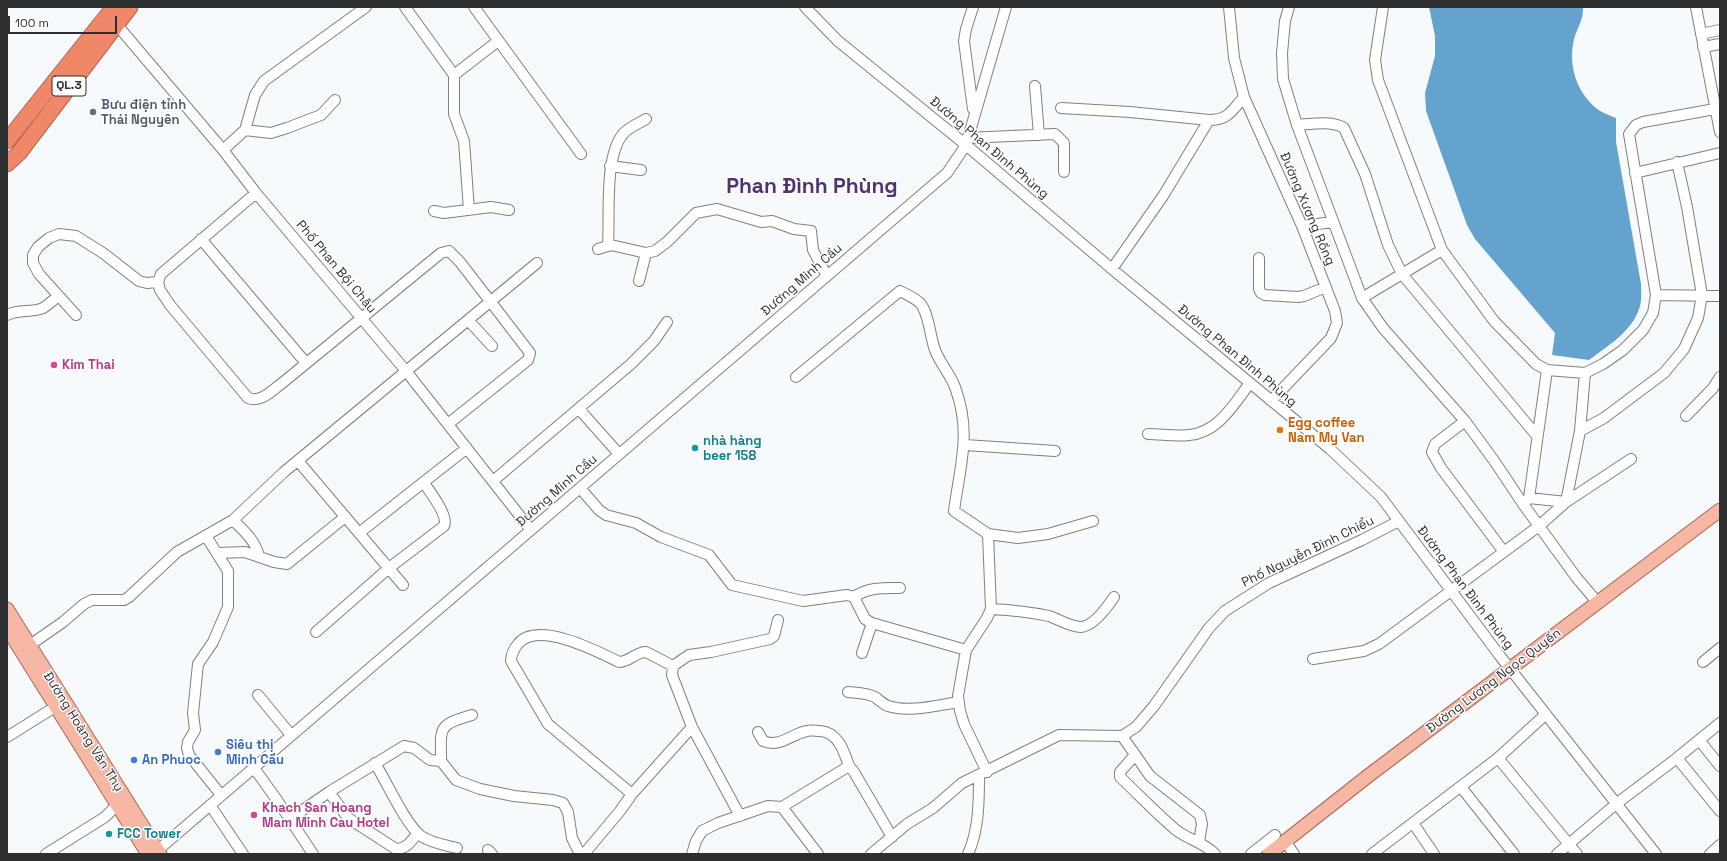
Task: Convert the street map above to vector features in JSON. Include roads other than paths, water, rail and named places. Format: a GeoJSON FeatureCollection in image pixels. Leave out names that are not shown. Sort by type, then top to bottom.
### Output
{"type":"FeatureCollection","features":[{"type":"Feature","properties":{"kind":"highway","name":"QL.3"},"geometry":{"type":"LineString","coordinates":[[7,141],[114,7]]}},
{"type":"Feature","properties":{"kind":"highway","name":"QL.3"},"geometry":{"type":"LineString","coordinates":[[7,164],[19,153],[130,7]]}},
{"type":"Feature","properties":{"kind":"main road","name":"Đường Lương Ngọc Quyến"},"geometry":{"type":"LineString","coordinates":[[1269,854],[1280,838],[1368,776],[1720,510]]}},
{"type":"Feature","properties":{"kind":"main road","name":"Đường Hoàng Văn Thụ"},"geometry":{"type":"LineString","coordinates":[[7,609],[30,646],[56,701],[117,805],[155,853]]}},
{"type":"Feature","properties":{"kind":"main road","name":"Đường Hoàng Văn Thụ"},"geometry":{"type":"LineString","coordinates":[[7,628],[155,853]]}},
{"type":"Feature","properties":{"kind":"street"},"geometry":{"type":"LineString","coordinates":[[224,150],[245,130],[253,100],[264,81],[366,7]]}},
{"type":"Feature","properties":{"kind":"street"},"geometry":{"type":"LineString","coordinates":[[405,7],[454,74],[454,114],[464,141],[469,210]]}},
{"type":"Feature","properties":{"kind":"street"},"geometry":{"type":"LineString","coordinates":[[474,7],[581,154]]}},
{"type":"Feature","properties":{"kind":"street","name":"Đường Phan Đình Phùng"},"geometry":{"type":"LineString","coordinates":[[805,7],[838,41],[966,141],[1112,270],[1330,449],[1371,487],[1381,497],[1451,592],[1656,854]]}},
{"type":"Feature","properties":{"kind":"street"},"geometry":{"type":"LineString","coordinates":[[973,7],[964,42],[974,113]]}},
{"type":"Feature","properties":{"kind":"street","name":"Đường Minh Cầu"},"geometry":{"type":"LineString","coordinates":[[155,853],[947,173],[966,141],[1006,7]]}},
{"type":"Feature","properties":{"kind":"street","name":"Đường Xương Rồng"},"geometry":{"type":"LineString","coordinates":[[1229,7],[1234,58],[1244,97],[1302,226],[1335,311],[1337,323],[1331,338],[1271,400]]}},
{"type":"Feature","properties":{"kind":"street"},"geometry":{"type":"LineString","coordinates":[[1289,7],[1285,21],[1282,53],[1283,79],[1297,125],[1332,222],[1362,298],[1383,328],[1465,421],[1526,501],[1540,526],[1576,577],[1598,603]]}},
{"type":"Feature","properties":{"kind":"street"},"geometry":{"type":"LineString","coordinates":[[1383,7],[1375,60],[1378,80],[1442,250],[1494,321],[1527,356],[1536,364],[1547,370],[1585,373],[1603,364],[1618,353],[1643,330],[1654,313],[1656,294],[1629,134],[1636,125],[1643,122],[1715,109]]}},
{"type":"Feature","properties":{"kind":"street"},"geometry":{"type":"LineString","coordinates":[[1696,7],[1720,132]]}},
{"type":"Feature","properties":{"kind":"street","name":"Phố Phan Bội Châu"},"geometry":{"type":"LineString","coordinates":[[117,25],[224,150],[256,193],[406,371],[531,530]]}},
{"type":"Feature","properties":{"kind":"street"},"geometry":{"type":"LineString","coordinates":[[1701,34],[1720,30]]}},
{"type":"Feature","properties":{"kind":"street"},"geometry":{"type":"LineString","coordinates":[[454,74],[498,40]]}},
{"type":"Feature","properties":{"kind":"street"},"geometry":{"type":"LineString","coordinates":[[1704,47],[1720,44]]}},
{"type":"Feature","properties":{"kind":"street"},"geometry":{"type":"LineString","coordinates":[[1035,86],[1040,134]]}},
{"type":"Feature","properties":{"kind":"street"},"geometry":{"type":"LineString","coordinates":[[1061,108],[1130,112],[1217,120],[1226,117],[1244,97]]}},
{"type":"Feature","properties":{"kind":"street"},"geometry":{"type":"LineString","coordinates":[[245,130],[270,132],[287,128],[322,115],[335,100]]}},
{"type":"Feature","properties":{"kind":"street"},"geometry":{"type":"LineString","coordinates":[[608,245],[610,166],[618,141],[624,133],[646,119]]}},
{"type":"Feature","properties":{"kind":"street"},"geometry":{"type":"LineString","coordinates":[[1112,270],[1163,196],[1209,120]]}},
{"type":"Feature","properties":{"kind":"street"},"geometry":{"type":"LineString","coordinates":[[1297,125],[1320,123],[1338,125],[1344,128],[1365,174],[1388,245],[1402,274],[1537,436]]}},
{"type":"Feature","properties":{"kind":"street"},"geometry":{"type":"LineString","coordinates":[[966,141],[1055,134],[1064,143],[1064,172]]}},
{"type":"Feature","properties":{"kind":"street"},"geometry":{"type":"LineString","coordinates":[[1635,173],[1720,153]]}},
{"type":"Feature","properties":{"kind":"street"},"geometry":{"type":"LineString","coordinates":[[1580,431],[1604,418],[1664,373],[1684,349],[1698,318],[1702,295],[1687,207],[1677,162]]}},
{"type":"Feature","properties":{"kind":"street"},"geometry":{"type":"LineString","coordinates":[[610,166],[641,170]]}},
{"type":"Feature","properties":{"kind":"street"},"geometry":{"type":"LineString","coordinates":[[256,193],[161,274],[158,282],[160,290],[170,305],[248,398],[256,400],[263,397],[306,363],[440,253],[446,251],[452,253],[529,350],[529,358],[448,424]]}},
{"type":"Feature","properties":{"kind":"street"},"geometry":{"type":"LineString","coordinates":[[434,211],[444,213],[491,207],[508,210]]}},
{"type":"Feature","properties":{"kind":"street"},"geometry":{"type":"LineString","coordinates":[[598,249],[608,245],[622,246],[646,253],[660,248],[696,213],[717,209],[761,222],[772,221],[794,229],[811,231],[814,250],[826,276]]}},
{"type":"Feature","properties":{"kind":"street"},"geometry":{"type":"LineString","coordinates":[[1302,226],[1332,222]]}},
{"type":"Feature","properties":{"kind":"street"},"geometry":{"type":"LineString","coordinates":[[76,315],[39,274],[33,263],[33,255],[38,247],[49,238],[59,234],[76,236],[103,253],[139,281],[147,283],[158,282]]}},
{"type":"Feature","properties":{"kind":"street"},"geometry":{"type":"LineString","coordinates":[[201,239],[306,363]]}},
{"type":"Feature","properties":{"kind":"street"},"geometry":{"type":"LineString","coordinates":[[1362,298],[1442,250]]}},
{"type":"Feature","properties":{"kind":"street"},"geometry":{"type":"LineString","coordinates":[[639,281],[646,253]]}},
{"type":"Feature","properties":{"kind":"street"},"geometry":{"type":"LineString","coordinates":[[1259,258],[1259,289],[1261,293],[1265,295],[1298,297],[1326,287]]}},
{"type":"Feature","properties":{"kind":"street"},"geometry":{"type":"LineString","coordinates":[[30,646],[63,622],[84,604],[92,600],[124,600],[129,597],[177,552],[232,520],[298,461],[537,263]]}},
{"type":"Feature","properties":{"kind":"street"},"geometry":{"type":"LineString","coordinates":[[796,377],[900,290],[920,302],[926,312],[928,327],[935,350],[942,366],[955,386],[962,411],[965,426],[965,445],[954,511],[988,534],[1018,538],[1048,534],[1093,521]]}},
{"type":"Feature","properties":{"kind":"street"},"geometry":{"type":"LineString","coordinates":[[1656,294],[1720,296]]}},
{"type":"Feature","properties":{"kind":"street"},"geometry":{"type":"LineString","coordinates":[[7,315],[14,311],[43,308],[59,296]]}},
{"type":"Feature","properties":{"kind":"street"},"geometry":{"type":"LineString","coordinates":[[468,320],[492,346]]}},
{"type":"Feature","properties":{"kind":"street"},"geometry":{"type":"LineString","coordinates":[[493,481],[631,364],[654,341],[667,322]]}},
{"type":"Feature","properties":{"kind":"street"},"geometry":{"type":"LineString","coordinates":[[1526,501],[1547,370]]}},
{"type":"Feature","properties":{"kind":"street"},"geometry":{"type":"LineString","coordinates":[[1566,502],[1580,431],[1585,373]]}},
{"type":"Feature","properties":{"kind":"street"},"geometry":{"type":"LineString","coordinates":[[1686,416],[1713,388],[1720,377]]}},
{"type":"Feature","properties":{"kind":"street"},"geometry":{"type":"LineString","coordinates":[[1148,434],[1188,436],[1211,428],[1221,420],[1250,384]]}},
{"type":"Feature","properties":{"kind":"street"},"geometry":{"type":"LineString","coordinates":[[579,409],[619,454]]}},
{"type":"Feature","properties":{"kind":"street"},"geometry":{"type":"LineString","coordinates":[[1465,421],[1435,444],[1432,452],[1442,468],[1504,552]]}},
{"type":"Feature","properties":{"kind":"street"},"geometry":{"type":"LineString","coordinates":[[965,445],[1055,451]]}},
{"type":"Feature","properties":{"kind":"street"},"geometry":{"type":"LineString","coordinates":[[359,533],[467,448]]}},
{"type":"Feature","properties":{"kind":"street"},"geometry":{"type":"LineString","coordinates":[[1313,659],[1364,651],[1379,644],[1431,604],[1451,592],[1540,526],[1566,502],[1631,459]]}},
{"type":"Feature","properties":{"kind":"street"},"geometry":{"type":"LineString","coordinates":[[298,461],[403,585]]}},
{"type":"Feature","properties":{"kind":"street"},"geometry":{"type":"LineString","coordinates":[[316,632],[389,568],[446,523],[444,516],[424,483]]}},
{"type":"Feature","properties":{"kind":"street"},"geometry":{"type":"LineString","coordinates":[[580,488],[599,510],[606,515],[636,523],[662,537],[709,555],[732,585],[803,601],[847,595],[854,598],[865,619],[872,623],[966,650]]}},
{"type":"Feature","properties":{"kind":"street"},"geometry":{"type":"LineString","coordinates":[[1526,501],[1566,502]]}},
{"type":"Feature","properties":{"kind":"street"},"geometry":{"type":"LineString","coordinates":[[218,553],[245,552],[274,562],[287,564],[345,516]]}},
{"type":"Feature","properties":{"kind":"street"},"geometry":{"type":"LineString","coordinates":[[232,520],[253,541],[256,546],[258,556]]}},
{"type":"Feature","properties":{"kind":"street","name":"Phố Nguyễn Đình Chiểu"},"geometry":{"type":"LineString","coordinates":[[1122,736],[1136,727],[1154,706],[1209,628],[1224,611],[1269,583],[1362,540],[1399,521]]}},
{"type":"Feature","properties":{"kind":"street"},"geometry":{"type":"LineString","coordinates":[[968,854],[974,837],[979,792],[983,774],[964,724],[959,702],[966,650],[987,618],[991,609],[988,534]]}},
{"type":"Feature","properties":{"kind":"street"},"geometry":{"type":"LineString","coordinates":[[206,536],[228,571],[228,606],[213,642],[198,664],[193,713],[195,730],[188,742],[187,748],[189,755],[221,796]]}},
{"type":"Feature","properties":{"kind":"street"},"geometry":{"type":"LineString","coordinates":[[854,598],[863,591],[875,588],[900,588]]}},
{"type":"Feature","properties":{"kind":"street"},"geometry":{"type":"LineString","coordinates":[[991,609],[1029,612],[1080,627],[1090,623],[1099,616],[1114,597]]}},
{"type":"Feature","properties":{"kind":"street"},"geometry":{"type":"LineString","coordinates":[[740,816],[692,727],[672,675],[673,666],[689,655],[711,652],[770,639],[774,636],[778,620]]}},
{"type":"Feature","properties":{"kind":"street"},"geometry":{"type":"LineString","coordinates":[[862,653],[872,623]]}},
{"type":"Feature","properties":{"kind":"street"},"geometry":{"type":"LineString","coordinates":[[632,794],[548,724],[511,661],[511,654],[520,642],[528,636],[557,636],[619,662],[624,662],[642,652],[646,652],[673,666]]}},
{"type":"Feature","properties":{"kind":"street"},"geometry":{"type":"LineString","coordinates":[[1703,662],[1720,648]]}},
{"type":"Feature","properties":{"kind":"street"},"geometry":{"type":"LineString","coordinates":[[848,692],[866,694],[874,697],[887,706],[899,708],[959,702]]}},
{"type":"Feature","properties":{"kind":"street"},"geometry":{"type":"LineString","coordinates":[[258,694],[291,735]]}},
{"type":"Feature","properties":{"kind":"street"},"geometry":{"type":"LineString","coordinates":[[7,737],[56,701]]}},
{"type":"Feature","properties":{"kind":"street"},"geometry":{"type":"LineString","coordinates":[[1372,854],[1498,758],[1546,714]]}},
{"type":"Feature","properties":{"kind":"street"},"geometry":{"type":"LineString","coordinates":[[472,715],[454,720],[445,726],[441,731],[441,761],[456,780],[480,789],[514,796],[553,800],[563,803],[568,812],[572,838],[580,854]]}},
{"type":"Feature","properties":{"kind":"street"},"geometry":{"type":"LineString","coordinates":[[1557,854],[1616,804],[1677,758],[1720,722]]}},
{"type":"Feature","properties":{"kind":"street"},"geometry":{"type":"LineString","coordinates":[[584,854],[632,794],[692,727]]}},
{"type":"Feature","properties":{"kind":"street"},"geometry":{"type":"LineString","coordinates":[[758,732],[763,741],[769,743],[780,742],[807,731],[830,732],[834,735],[844,751],[849,766],[892,837]]}},
{"type":"Feature","properties":{"kind":"street"},"geometry":{"type":"LineString","coordinates":[[871,854],[907,824],[933,808],[962,783],[983,774],[1059,735],[1122,736],[1150,776],[1200,814],[1202,824],[1199,842]]}},
{"type":"Feature","properties":{"kind":"street"},"geometry":{"type":"LineString","coordinates":[[1699,740],[1720,766]]}},
{"type":"Feature","properties":{"kind":"street"},"geometry":{"type":"LineString","coordinates":[[290,819],[329,792],[404,746],[414,748],[430,760],[441,761]]}},
{"type":"Feature","properties":{"kind":"street"},"geometry":{"type":"LineString","coordinates":[[1135,755],[1120,772],[1120,777],[1176,830],[1188,838],[1208,847],[1215,854]]}},
{"type":"Feature","properties":{"kind":"street"},"geometry":{"type":"LineString","coordinates":[[1498,758],[1577,854]]}},
{"type":"Feature","properties":{"kind":"street"},"geometry":{"type":"LineString","coordinates":[[1677,758],[1720,811]]}},
{"type":"Feature","properties":{"kind":"street"},"geometry":{"type":"LineString","coordinates":[[375,763],[412,828],[422,837],[433,842],[457,848]]}},
{"type":"Feature","properties":{"kind":"street"},"geometry":{"type":"LineString","coordinates":[[692,854],[696,841],[702,832],[768,806],[782,807],[849,766]]}},
{"type":"Feature","properties":{"kind":"street"},"geometry":{"type":"LineString","coordinates":[[254,768],[313,854]]}},
{"type":"Feature","properties":{"kind":"street"},"geometry":{"type":"LineString","coordinates":[[1461,787],[1514,854]]}},
{"type":"Feature","properties":{"kind":"street"},"geometry":{"type":"LineString","coordinates":[[329,792],[348,818],[396,848],[402,848],[408,845],[418,833]]}},
{"type":"Feature","properties":{"kind":"street"},"geometry":{"type":"LineString","coordinates":[[46,854],[105,817],[117,805]]}},
{"type":"Feature","properties":{"kind":"street"},"geometry":{"type":"LineString","coordinates":[[210,805],[243,854]]}},
{"type":"Feature","properties":{"kind":"street"},"geometry":{"type":"LineString","coordinates":[[782,807],[818,854]]}},
{"type":"Feature","properties":{"kind":"street"},"geometry":{"type":"LineString","coordinates":[[1413,823],[1434,854]]}},
{"type":"Feature","properties":{"kind":"street"},"geometry":{"type":"LineString","coordinates":[[1251,854],[1280,838],[1294,854]]}},
{"type":"Feature","properties":{"kind":"street"},"geometry":{"type":"LineString","coordinates":[[1710,854],[1720,845]]}},
{"type":"Feature","properties":{"kind":"water"},"geometry":{"type":"Polygon","coordinates":[[[1429,7],[1583,7],[1582,16],[1572,49],[1573,68],[1579,86],[1589,101],[1596,108],[1616,118],[1616,142],[1641,284],[1640,306],[1632,323],[1619,337],[1589,360],[1552,355],[1555,333],[1475,239],[1467,225],[1426,111],[1425,93],[1435,56],[1435,36],[1429,7]]]}},
{"type":"Feature","properties":{"kind":"place","name":"Bưu điện tỉnh Thái Nguyên"},"geometry":{"type":"Point","coordinates":[93,112]}},
{"type":"Feature","properties":{"kind":"place","name":"Kim Thai"},"geometry":{"type":"Point","coordinates":[54,365]}},
{"type":"Feature","properties":{"kind":"place","name":"Egg coffee Nam My Van"},"geometry":{"type":"Point","coordinates":[1280,430]}},
{"type":"Feature","properties":{"kind":"place","name":"nhà hàng beer 158"},"geometry":{"type":"Point","coordinates":[695,448]}},
{"type":"Feature","properties":{"kind":"place","name":"Siêu thị Minh Cầu"},"geometry":{"type":"Point","coordinates":[218,752]}},
{"type":"Feature","properties":{"kind":"place","name":"An Phuoc"},"geometry":{"type":"Point","coordinates":[134,760]}},
{"type":"Feature","properties":{"kind":"place","name":"Khach San Hoang Mam Minh Cau Hotel"},"geometry":{"type":"Point","coordinates":[254,815]}},
{"type":"Feature","properties":{"kind":"place","name":"FCC Tower"},"geometry":{"type":"Point","coordinates":[109,834]}},
{"type":"Feature","properties":{"kind":"district","name":"Phan Đình Phùng"},"geometry":{"type":"Point","coordinates":[812,187]}}]}
